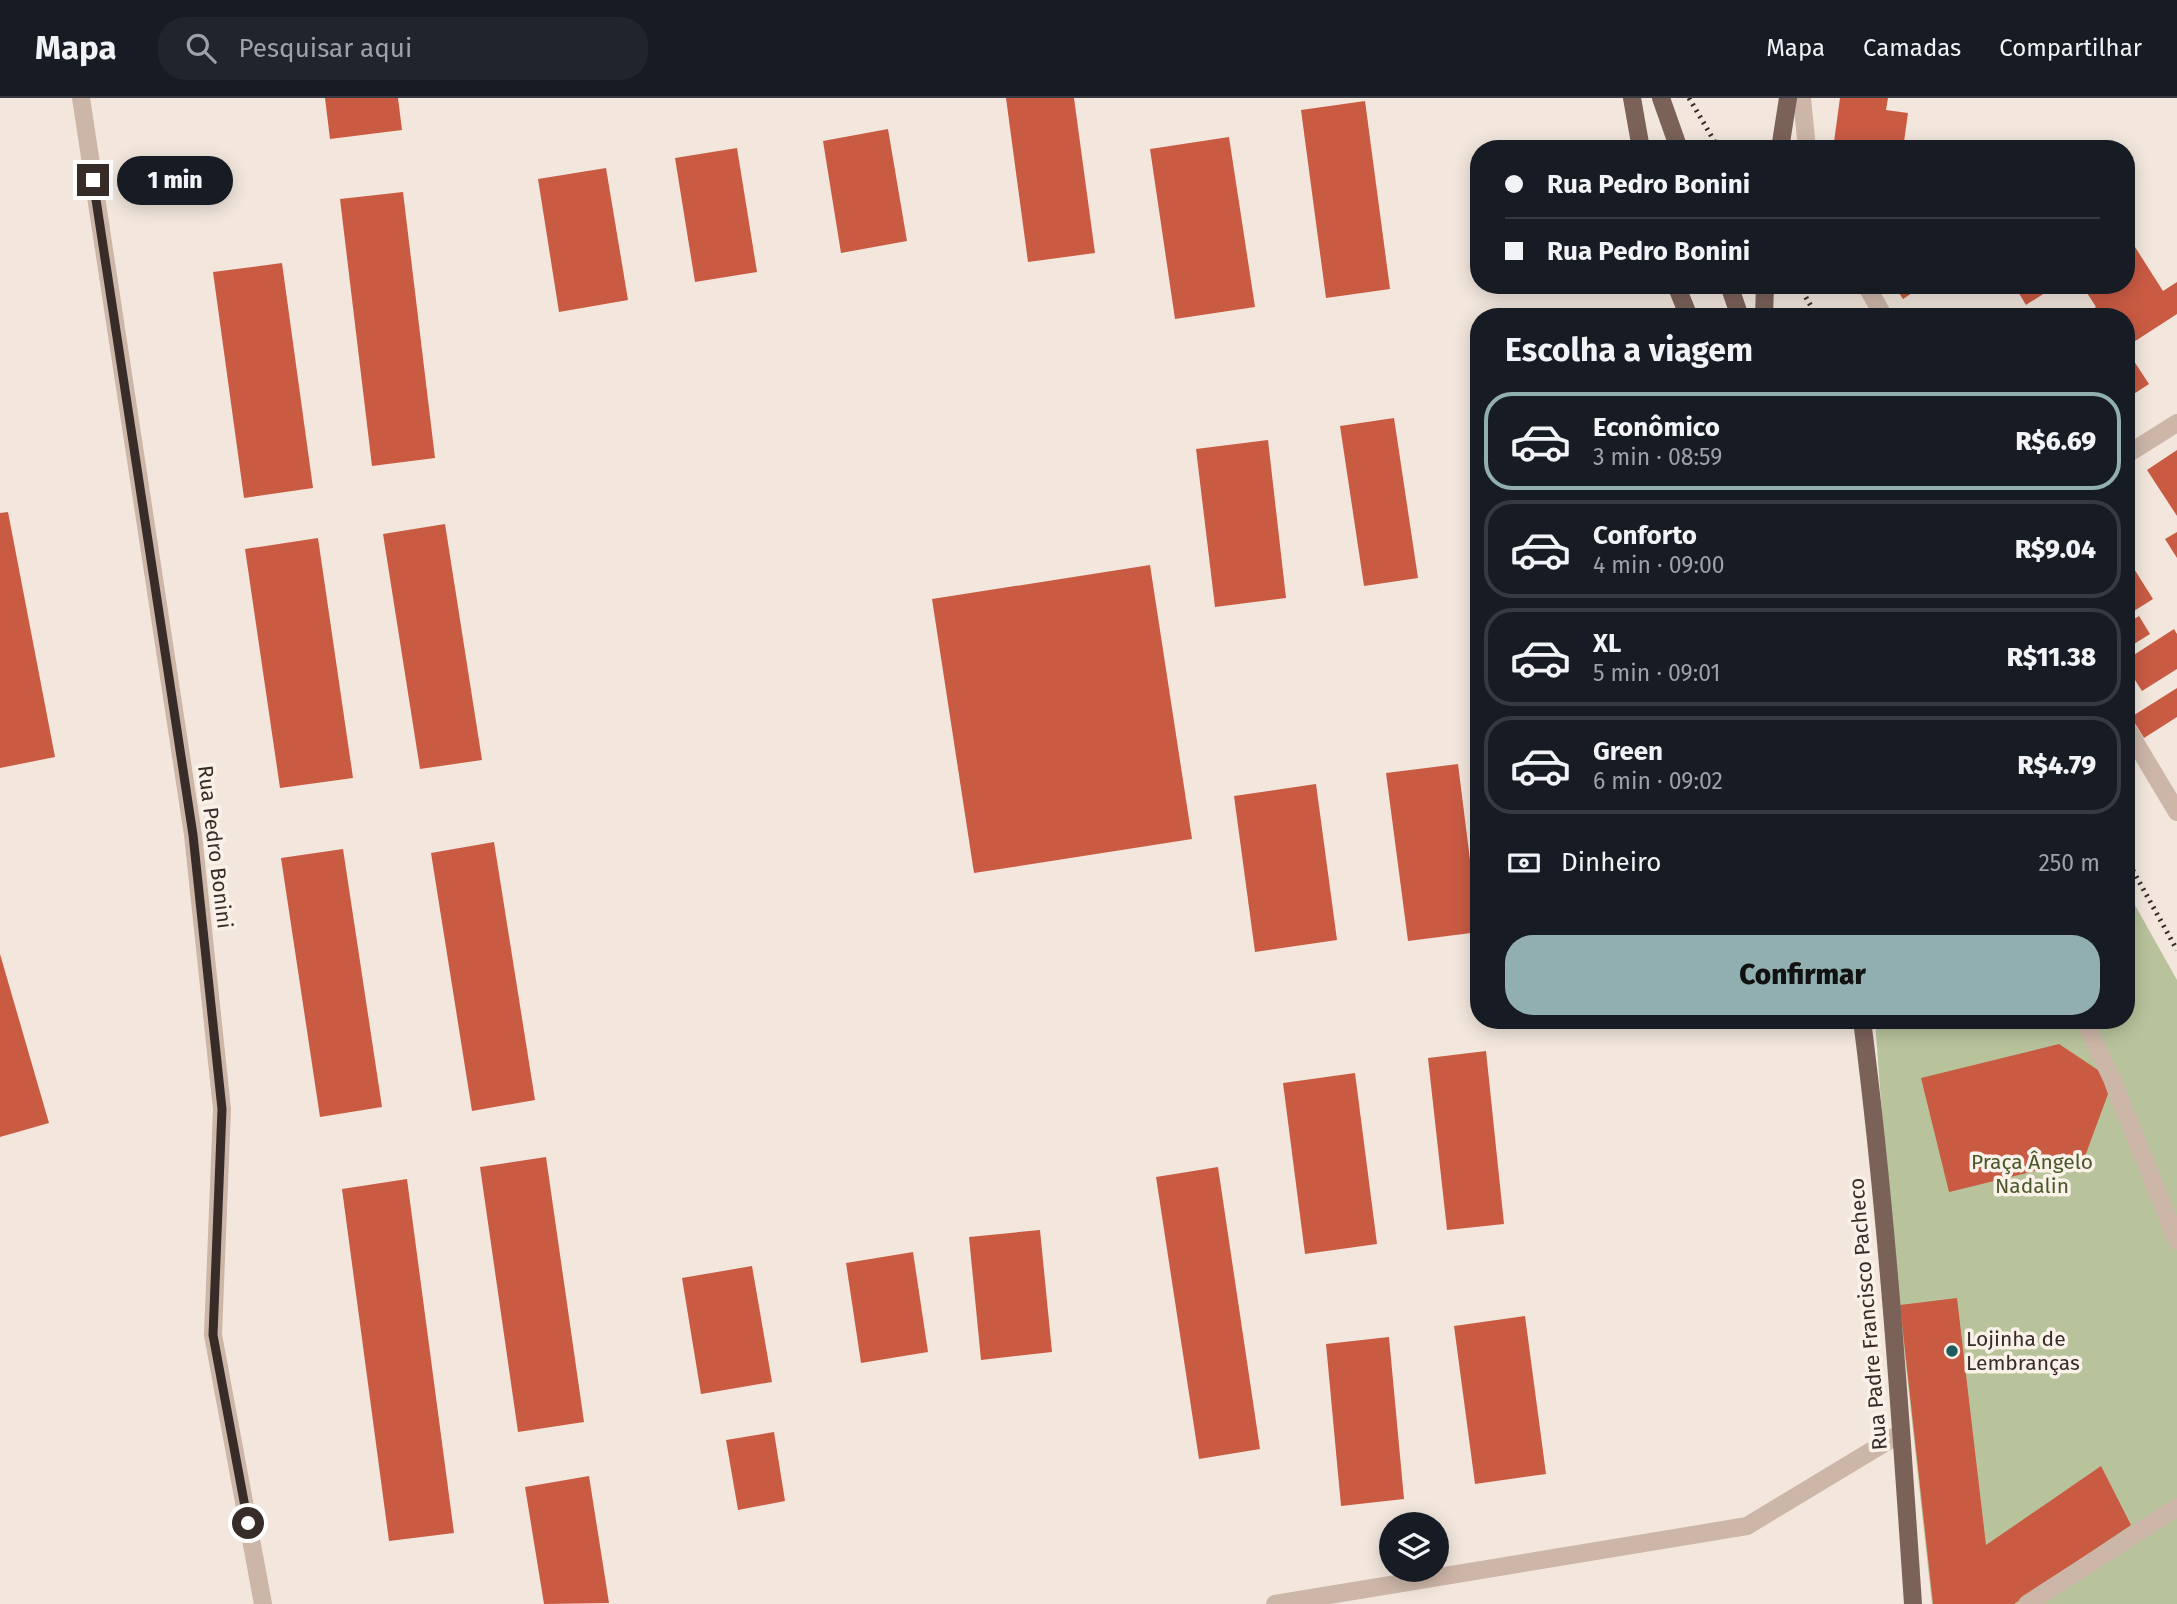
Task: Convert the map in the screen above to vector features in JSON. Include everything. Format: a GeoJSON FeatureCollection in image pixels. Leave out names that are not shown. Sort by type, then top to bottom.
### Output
{"type":"FeatureCollection","features":[{"type":"Feature","properties":{"kind":"main road"},"geometry":{"type":"LineString","coordinates":[[1632,98],[1639,140]]}},
{"type":"Feature","properties":{"kind":"main road"},"geometry":{"type":"LineString","coordinates":[[1661,98],[1676,140]]}},
{"type":"Feature","properties":{"kind":"main road"},"geometry":{"type":"LineString","coordinates":[[1781,140],[1788,98]]}},
{"type":"Feature","properties":{"kind":"main road","name":"Rua Padre Francisco Pacheco"},"geometry":{"type":"LineString","coordinates":[[1863,1029],[1876,1133],[1913,1604]]}},
{"type":"Feature","properties":{"kind":"street","name":"Rua Pedro Bonini"},"geometry":{"type":"LineString","coordinates":[[81,98],[193,835],[222,1109],[213,1335],[263,1604]]}},
{"type":"Feature","properties":{"kind":"street"},"geometry":{"type":"LineString","coordinates":[[1802,98],[1806,140]]}},
{"type":"Feature","properties":{"kind":"street"},"geometry":{"type":"LineString","coordinates":[[2135,449],[2177,423]]}},
{"type":"Feature","properties":{"kind":"street"},"geometry":{"type":"LineString","coordinates":[[2135,742],[2177,812]]}},
{"type":"Feature","properties":{"kind":"street"},"geometry":{"type":"LineString","coordinates":[[2088,1029],[2112,1079],[2177,1241]]}},
{"type":"Feature","properties":{"kind":"street"},"geometry":{"type":"LineString","coordinates":[[1275,1604],[1747,1526],[1901,1433]]}},
{"type":"Feature","properties":{"kind":"street"},"geometry":{"type":"LineString","coordinates":[[2026,1604],[2177,1507]]}},
{"type":"Feature","properties":{"kind":"green space","name":"Praça Ângelo Nadalin"},"geometry":{"type":"Polygon","coordinates":[[[2135,905],[2177,980],[2177,1604],[1932,1604],[1889,1211],[1876,1029],[2135,1029],[2135,905]]]}},
{"type":"Feature","properties":{"kind":"building"},"geometry":{"type":"Polygon","coordinates":[[[325,98],[398,98],[402,130],[330,139],[325,98]]]}},
{"type":"Feature","properties":{"kind":"building"},"geometry":{"type":"Polygon","coordinates":[[[1006,98],[1074,98],[1095,253],[1028,262],[1006,98]]]}},
{"type":"Feature","properties":{"kind":"building"},"geometry":{"type":"Polygon","coordinates":[[[1840,98],[1888,98],[1886,110],[1908,113],[1904,140],[1834,140],[1840,98]]]}},
{"type":"Feature","properties":{"kind":"building"},"geometry":{"type":"Polygon","coordinates":[[[1365,101],[1390,289],[1326,298],[1301,110],[1365,101]]]}},
{"type":"Feature","properties":{"kind":"building"},"geometry":{"type":"Polygon","coordinates":[[[888,129],[907,241],[841,253],[823,141],[888,129]]]}},
{"type":"Feature","properties":{"kind":"building"},"geometry":{"type":"Polygon","coordinates":[[[1229,137],[1255,307],[1175,319],[1150,149],[1229,137]]]}},
{"type":"Feature","properties":{"kind":"building"},"geometry":{"type":"Polygon","coordinates":[[[737,148],[757,272],[695,282],[675,158],[737,148]]]}},
{"type":"Feature","properties":{"kind":"building"},"geometry":{"type":"Polygon","coordinates":[[[606,168],[628,300],[559,312],[538,179],[606,168]]]}},
{"type":"Feature","properties":{"kind":"building"},"geometry":{"type":"Polygon","coordinates":[[[403,192],[435,458],[372,466],[340,199],[403,192]]]}},
{"type":"Feature","properties":{"kind":"building"},"geometry":{"type":"Polygon","coordinates":[[[2135,247],[2163,291],[2177,282],[2177,314],[2135,341],[2135,308],[2096,307],[2088,294],[2135,294],[2135,247]]]}},
{"type":"Feature","properties":{"kind":"building"},"geometry":{"type":"Polygon","coordinates":[[[282,263],[313,488],[244,498],[213,272],[282,263]]]}},
{"type":"Feature","properties":{"kind":"building"},"geometry":{"type":"Polygon","coordinates":[[[2019,294],[2043,294],[2026,305],[2019,294]]]}},
{"type":"Feature","properties":{"kind":"building"},"geometry":{"type":"Polygon","coordinates":[[[2135,363],[2149,384],[2135,393],[2135,363]]]}},
{"type":"Feature","properties":{"kind":"building"},"geometry":{"type":"Polygon","coordinates":[[[1394,418],[1418,578],[1364,586],[1340,426],[1394,418]]]}},
{"type":"Feature","properties":{"kind":"building"},"geometry":{"type":"Polygon","coordinates":[[[1268,440],[1286,598],[1215,607],[1196,449],[1268,440]]]}},
{"type":"Feature","properties":{"kind":"building"},"geometry":{"type":"Polygon","coordinates":[[[2177,450],[2177,516],[2147,470],[2177,450]]]}},
{"type":"Feature","properties":{"kind":"building"},"geometry":{"type":"Polygon","coordinates":[[[8,512],[55,757],[0,768],[0,513],[8,512]]]}},
{"type":"Feature","properties":{"kind":"building"},"geometry":{"type":"Polygon","coordinates":[[[445,524],[482,760],[420,769],[383,534],[445,524]]]}},
{"type":"Feature","properties":{"kind":"building"},"geometry":{"type":"Polygon","coordinates":[[[2177,532],[2177,558],[2165,539],[2177,532]]]}},
{"type":"Feature","properties":{"kind":"building"},"geometry":{"type":"Polygon","coordinates":[[[318,538],[353,778],[280,788],[245,549],[318,538]]]}},
{"type":"Feature","properties":{"kind":"building"},"geometry":{"type":"Polygon","coordinates":[[[1150,565],[1192,839],[974,873],[932,599],[1150,565]]]}},
{"type":"Feature","properties":{"kind":"building"},"geometry":{"type":"Polygon","coordinates":[[[2135,570],[2153,599],[2135,610],[2135,570]]]}},
{"type":"Feature","properties":{"kind":"building"},"geometry":{"type":"Polygon","coordinates":[[[2139,616],[2150,634],[2135,643],[2135,618],[2139,616]]]}},
{"type":"Feature","properties":{"kind":"building"},"geometry":{"type":"Polygon","coordinates":[[[2174,629],[2177,634],[2177,669],[2142,691],[2135,680],[2135,654],[2174,629]]]}},
{"type":"Feature","properties":{"kind":"building"},"geometry":{"type":"Polygon","coordinates":[[[2177,688],[2177,717],[2144,738],[2135,723],[2135,714],[2177,688]]]}},
{"type":"Feature","properties":{"kind":"building"},"geometry":{"type":"Polygon","coordinates":[[[1458,764],[1470,860],[1470,933],[1408,941],[1386,773],[1458,764]]]}},
{"type":"Feature","properties":{"kind":"building"},"geometry":{"type":"Polygon","coordinates":[[[1316,784],[1337,940],[1255,952],[1234,796],[1316,784]]]}},
{"type":"Feature","properties":{"kind":"building"},"geometry":{"type":"Polygon","coordinates":[[[494,842],[535,1100],[472,1111],[431,853],[494,842]]]}},
{"type":"Feature","properties":{"kind":"building"},"geometry":{"type":"Polygon","coordinates":[[[343,849],[382,1107],[320,1117],[281,858],[343,849]]]}},
{"type":"Feature","properties":{"kind":"building"},"geometry":{"type":"Polygon","coordinates":[[[0,954],[49,1123],[0,1137],[0,954]]]}},
{"type":"Feature","properties":{"kind":"building"},"geometry":{"type":"Polygon","coordinates":[[[2059,1044],[2101,1072],[2108,1094],[2084,1159],[1949,1192],[1921,1078],[2059,1044]]]}},
{"type":"Feature","properties":{"kind":"building"},"geometry":{"type":"Polygon","coordinates":[[[1486,1051],[1504,1224],[1447,1230],[1428,1058],[1486,1051]]]}},
{"type":"Feature","properties":{"kind":"building"},"geometry":{"type":"Polygon","coordinates":[[[1355,1073],[1377,1244],[1305,1254],[1283,1083],[1355,1073]]]}},
{"type":"Feature","properties":{"kind":"building"},"geometry":{"type":"Polygon","coordinates":[[[546,1157],[584,1422],[518,1432],[480,1167],[546,1157]]]}},
{"type":"Feature","properties":{"kind":"building"},"geometry":{"type":"Polygon","coordinates":[[[1218,1167],[1260,1449],[1199,1459],[1156,1177],[1218,1167]]]}},
{"type":"Feature","properties":{"kind":"building"},"geometry":{"type":"Polygon","coordinates":[[[407,1179],[454,1533],[389,1541],[342,1189],[407,1179]]]}},
{"type":"Feature","properties":{"kind":"building"},"geometry":{"type":"Polygon","coordinates":[[[1040,1230],[1052,1352],[981,1360],[969,1237],[1040,1230]]]}},
{"type":"Feature","properties":{"kind":"building"},"geometry":{"type":"Polygon","coordinates":[[[913,1252],[928,1352],[861,1363],[846,1263],[913,1252]]]}},
{"type":"Feature","properties":{"kind":"building"},"geometry":{"type":"Polygon","coordinates":[[[752,1266],[772,1382],[701,1394],[682,1278],[752,1266]]]}},
{"type":"Feature","properties":{"kind":"building"},"geometry":{"type":"Polygon","coordinates":[[[1957,1298],[1986,1545],[2101,1466],[2131,1525],[2014,1604],[1933,1604],[1900,1305],[1957,1298]]]}},
{"type":"Feature","properties":{"kind":"building"},"geometry":{"type":"Polygon","coordinates":[[[1525,1316],[1546,1474],[1475,1484],[1454,1326],[1525,1316]]]}},
{"type":"Feature","properties":{"kind":"building"},"geometry":{"type":"Polygon","coordinates":[[[1389,1337],[1404,1499],[1341,1506],[1326,1344],[1389,1337]]]}},
{"type":"Feature","properties":{"kind":"building"},"geometry":{"type":"Polygon","coordinates":[[[774,1432],[785,1501],[738,1510],[726,1440],[774,1432]]]}},
{"type":"Feature","properties":{"kind":"building"},"geometry":{"type":"Polygon","coordinates":[[[589,1476],[609,1603],[544,1604],[525,1487],[589,1476]]]}},
{"type":"Feature","properties":{"kind":"railway"},"geometry":{"type":"LineString","coordinates":[[1689,98],[1714,140]]}},
{"type":"Feature","properties":{"kind":"railway"},"geometry":{"type":"LineString","coordinates":[[1804,294],[1812,308]]}},
{"type":"Feature","properties":{"kind":"railway"},"geometry":{"type":"LineString","coordinates":[[2135,874],[2177,950]]}},
{"type":"Feature","properties":{"kind":"place","name":"Lojinha de Lembranças"},"geometry":{"type":"Point","coordinates":[1952,1351]}},
{"type":"Feature","properties":{"kind":"route"},"geometry":{"type":"LineString","coordinates":[[93,180],[193,835],[222,1109],[213,1335],[248,1523]]}}]}
